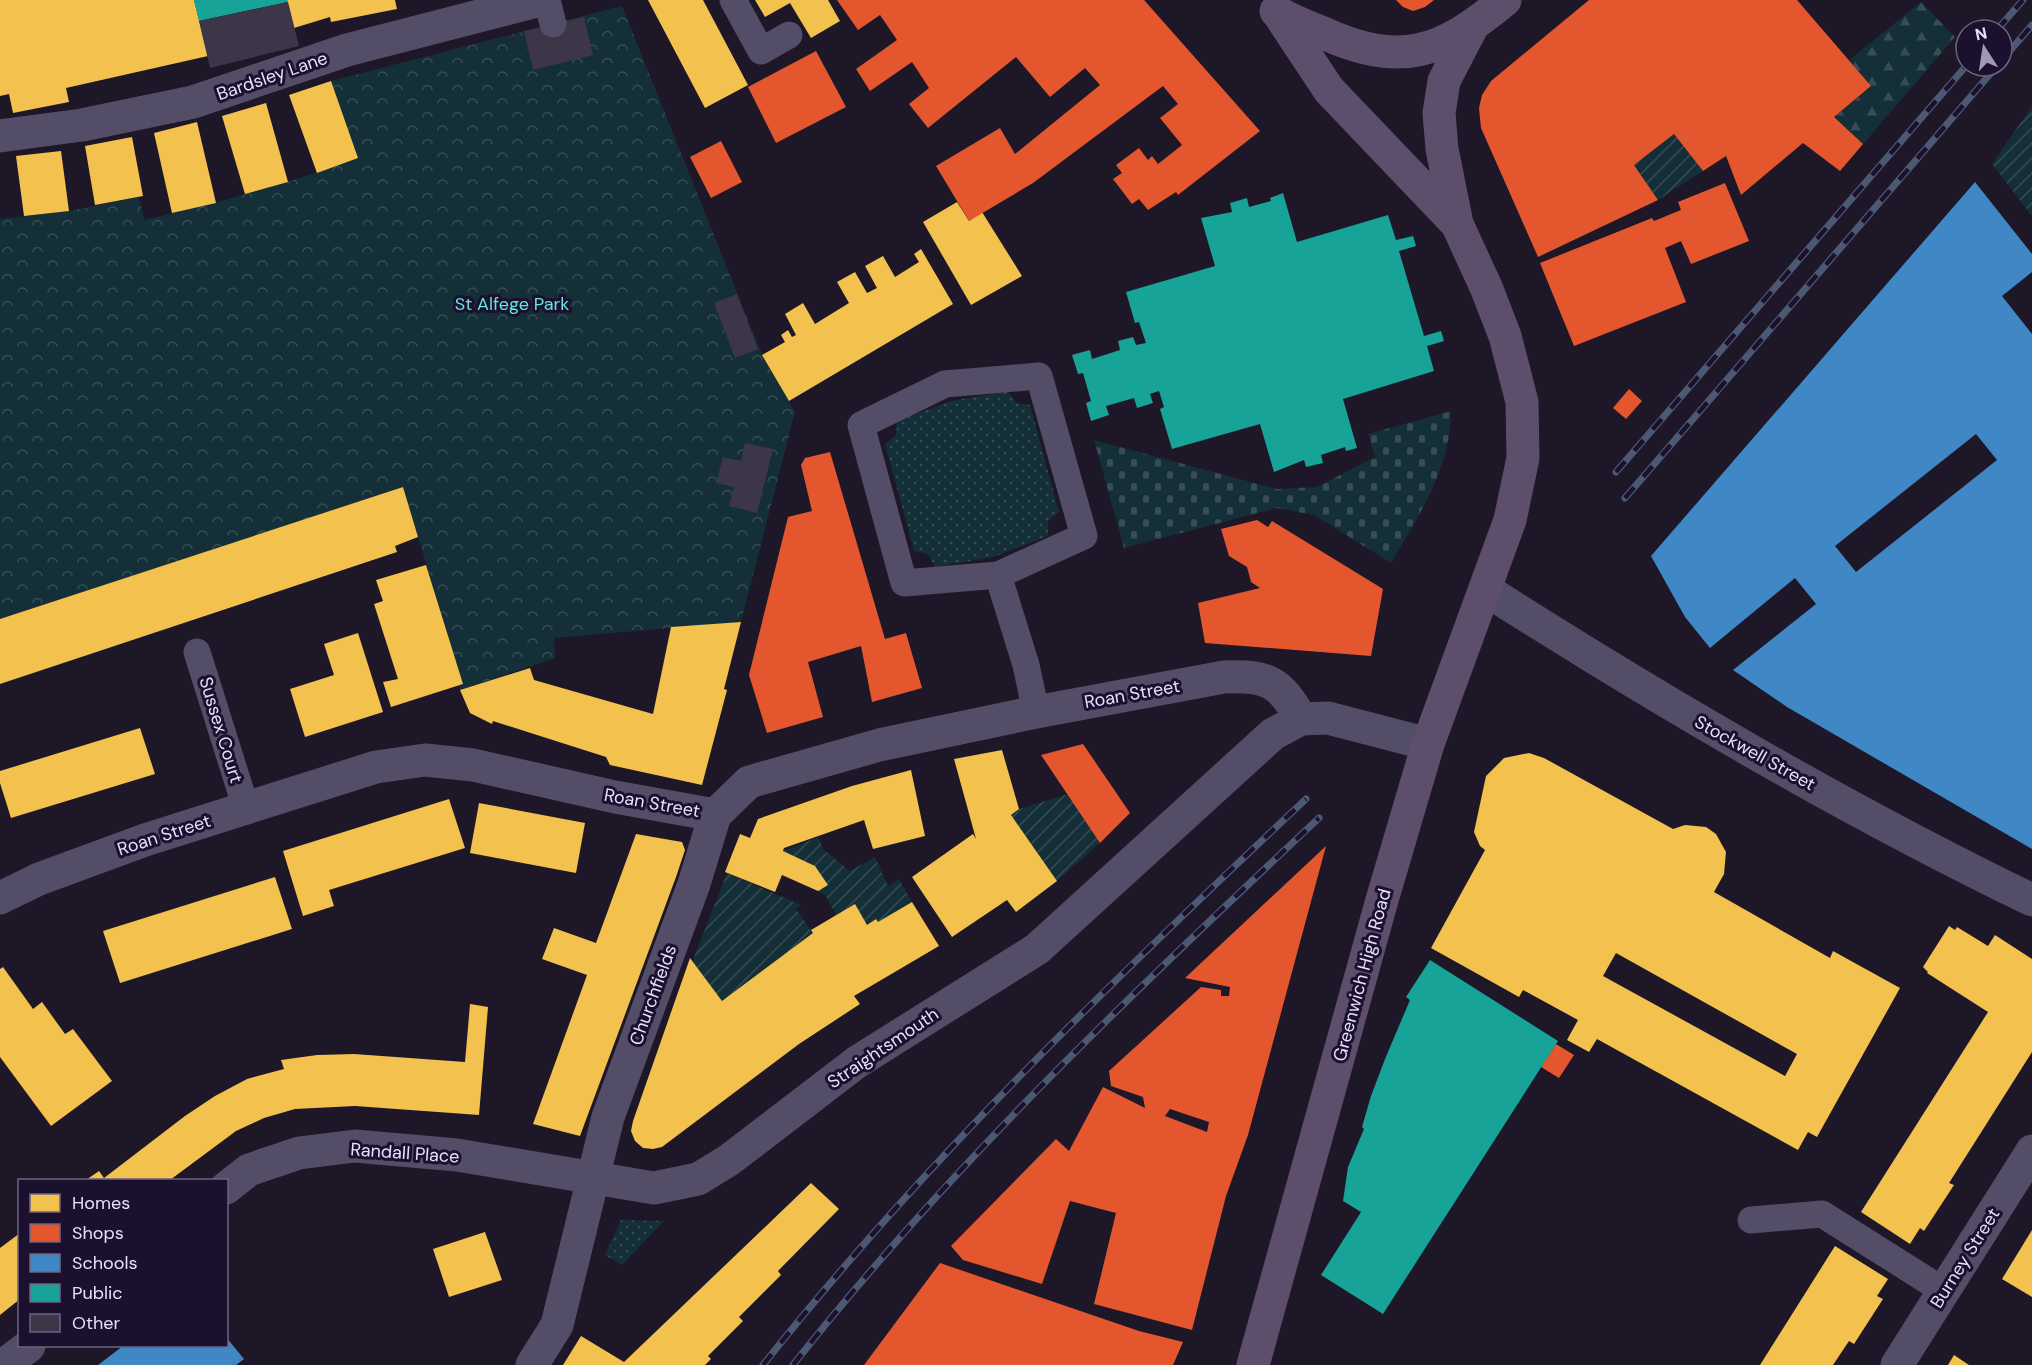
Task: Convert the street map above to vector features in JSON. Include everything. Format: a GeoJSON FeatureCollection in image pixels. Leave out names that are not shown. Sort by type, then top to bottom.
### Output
{"type":"FeatureCollection","features":[{"type":"Feature","properties":{"kind":"main road"},"geometry":{"type":"LineString","coordinates":[[1270,6],[1332,38],[1384,52],[1421,50],[1471,29],[1505,0]]}},
{"type":"Feature","properties":{"kind":"main road"},"geometry":{"type":"LineString","coordinates":[[1270,6],[1329,90],[1457,224]]}},
{"type":"Feature","properties":{"kind":"main road"},"geometry":{"type":"LineString","coordinates":[[1457,224],[1442,149],[1439,113],[1444,81],[1471,29]]}},
{"type":"Feature","properties":{"kind":"main road","name":"Greenwich High Road"},"geometry":{"type":"LineString","coordinates":[[1253,1365],[1382,900],[1428,744],[1510,520],[1523,458],[1522,402],[1505,336],[1486,287],[1457,224]]}},
{"type":"Feature","properties":{"kind":"street","name":"Bardsley Lane"},"geometry":{"type":"LineString","coordinates":[[0,136],[82,125],[193,102],[347,50],[547,8]]}},
{"type":"Feature","properties":{"kind":"street","name":"Stockwell Street"},"geometry":{"type":"LineString","coordinates":[[1486,590],[1688,716],[1959,865],[2032,900]]}},
{"type":"Feature","properties":{"kind":"street","name":"Roan Street"},"geometry":{"type":"LineString","coordinates":[[0,898],[39,879],[124,847],[376,767],[425,760],[473,765],[615,797],[716,815],[749,782],[879,745],[1036,712],[1239,676],[1272,683],[1287,694],[1301,719]]}},
{"type":"Feature","properties":{"kind":"street"},"geometry":{"type":"LineString","coordinates":[[1301,719],[1328,718],[1428,744]]}},
{"type":"Feature","properties":{"kind":"street","name":"Straightsmouth"},"geometry":{"type":"LineString","coordinates":[[592,1177],[654,1188],[698,1179],[729,1160],[857,1062],[1037,949],[1273,734],[1301,719]]}},
{"type":"Feature","properties":{"kind":"street","name":"Churchfields"},"geometry":{"type":"LineString","coordinates":[[592,1177],[608,1117],[694,884],[716,815]]}},
{"type":"Feature","properties":{"kind":"street","name":"Randall Place"},"geometry":{"type":"LineString","coordinates":[[228,1186],[249,1170],[299,1153],[355,1146],[458,1155],[592,1177]]}},
{"type":"Feature","properties":{"kind":"street","name":"Burney Street"},"geometry":{"type":"LineString","coordinates":[[1898,1365],[2032,1152]]}},
{"type":"Feature","properties":{"kind":"street"},"geometry":{"type":"LineString","coordinates":[[532,1365],[556,1325],[592,1177]]}},
{"type":"Feature","properties":{"kind":"street"},"geometry":{"type":"LineString","coordinates":[[4,1365],[28,1347]]}},
{"type":"Feature","properties":{"kind":"lane"},"geometry":{"type":"LineString","coordinates":[[733,0],[761,51],[789,34]]}},
{"type":"Feature","properties":{"kind":"lane"},"geometry":{"type":"LineString","coordinates":[[1039,376],[1084,536],[998,575],[904,583],[861,425],[945,384],[1039,376]]}},
{"type":"Feature","properties":{"kind":"lane"},"geometry":{"type":"LineString","coordinates":[[998,575],[1026,665],[1036,712]]}},
{"type":"Feature","properties":{"kind":"lane","name":"Sussex Court"},"geometry":{"type":"LineString","coordinates":[[197,652],[246,808]]}},
{"type":"Feature","properties":{"kind":"lane"},"geometry":{"type":"LineString","coordinates":[[1763,1219],[1822,1214],[1944,1291]]}},
{"type":"Feature","properties":{"kind":"green space"},"geometry":{"type":"Polygon","coordinates":[[[1921,2],[1954,36],[1863,144],[1834,117],[1871,87],[1849,60],[1921,2]]]}},
{"type":"Feature","properties":{"kind":"green space","name":"St Alfege Park"},"geometry":{"type":"Polygon","coordinates":[[[622,6],[762,355],[795,412],[741,622],[554,638],[555,658],[460,690],[459,686],[463,685],[403,487],[0,619],[0,219],[69,211],[139,197],[144,220],[252,192],[332,167],[358,158],[331,81],[622,6]]]}},
{"type":"Feature","properties":{"kind":"green space"},"geometry":{"type":"Polygon","coordinates":[[[2032,106],[2032,216],[1992,164],[2032,106]]]}},
{"type":"Feature","properties":{"kind":"green space"},"geometry":{"type":"Polygon","coordinates":[[[1674,134],[1703,171],[1658,200],[1634,165],[1674,134]]]}},
{"type":"Feature","properties":{"kind":"green space"},"geometry":{"type":"Polygon","coordinates":[[[1008,391],[1016,403],[1030,405],[1059,512],[1048,521],[1048,536],[993,557],[935,567],[928,554],[914,551],[885,444],[896,435],[897,421],[951,401],[1008,391]]]}},
{"type":"Feature","properties":{"kind":"green space"},"geometry":{"type":"Polygon","coordinates":[[[1451,411],[1445,453],[1432,491],[1391,563],[1314,515],[1277,508],[1124,548],[1094,440],[1277,489],[1317,487],[1375,457],[1368,434],[1451,411]]]}},
{"type":"Feature","properties":{"kind":"green space"},"geometry":{"type":"Polygon","coordinates":[[[1068,794],[1100,843],[1057,881],[1011,815],[1019,809],[1068,794]]]}},
{"type":"Feature","properties":{"kind":"green space"},"geometry":{"type":"Polygon","coordinates":[[[819,837],[823,849],[850,871],[875,857],[888,886],[899,879],[912,902],[878,922],[876,919],[867,925],[836,915],[826,896],[818,891],[827,885],[815,866],[783,851],[819,837]]]}},
{"type":"Feature","properties":{"kind":"green space"},"geometry":{"type":"Polygon","coordinates":[[[727,873],[801,905],[796,909],[813,933],[722,1001],[692,962],[727,873]]]}},
{"type":"Feature","properties":{"kind":"green space"},"geometry":{"type":"Polygon","coordinates":[[[621,1220],[664,1221],[622,1265],[605,1255],[621,1220]]]}},
{"type":"Feature","properties":{"kind":"building: Homes"},"geometry":{"type":"Polygon","coordinates":[[[0,0],[194,0],[208,56],[66,88],[69,102],[13,113],[9,94],[0,96],[0,0]]]}},
{"type":"Feature","properties":{"kind":"building: Homes"},"geometry":{"type":"Polygon","coordinates":[[[287,0],[395,0],[397,9],[331,22],[330,17],[294,28],[287,0]]]}},
{"type":"Feature","properties":{"kind":"building: Homes"},"geometry":{"type":"Polygon","coordinates":[[[648,0],[703,0],[748,85],[705,108],[648,0]]]}},
{"type":"Feature","properties":{"kind":"building: Homes"},"geometry":{"type":"Polygon","coordinates":[[[755,0],[828,0],[840,21],[811,38],[790,3],[765,17],[755,0]]]}},
{"type":"Feature","properties":{"kind":"building: Homes"},"geometry":{"type":"Polygon","coordinates":[[[331,81],[358,158],[317,173],[289,95],[331,81]]]}},
{"type":"Feature","properties":{"kind":"building: Homes"},"geometry":{"type":"Polygon","coordinates":[[[266,103],[288,182],[245,194],[222,116],[266,103]]]}},
{"type":"Feature","properties":{"kind":"building: Homes"},"geometry":{"type":"Polygon","coordinates":[[[197,122],[216,203],[172,213],[154,133],[197,122]]]}},
{"type":"Feature","properties":{"kind":"building: Homes"},"geometry":{"type":"Polygon","coordinates":[[[132,137],[143,196],[95,205],[85,146],[132,137]]]}},
{"type":"Feature","properties":{"kind":"building: Homes"},"geometry":{"type":"Polygon","coordinates":[[[61,151],[69,211],[24,216],[16,156],[61,151]]]}},
{"type":"Feature","properties":{"kind":"building: Homes"},"geometry":{"type":"Polygon","coordinates":[[[957,202],[969,221],[982,212],[1022,276],[971,305],[923,222],[957,202]]]}},
{"type":"Feature","properties":{"kind":"building: Homes"},"geometry":{"type":"Polygon","coordinates":[[[921,249],[953,304],[789,401],[762,355],[785,342],[781,335],[788,330],[792,337],[796,335],[785,314],[803,303],[815,324],[849,303],[837,282],[855,272],[867,293],[877,288],[865,266],[883,256],[895,277],[919,262],[914,254],[921,249]]]}},
{"type":"Feature","properties":{"kind":"building: Homes"},"geometry":{"type":"Polygon","coordinates":[[[403,487],[418,537],[395,546],[397,552],[0,684],[0,619],[403,487]]]}},
{"type":"Feature","properties":{"kind":"building: Homes"},"geometry":{"type":"Polygon","coordinates":[[[426,565],[463,684],[391,707],[383,682],[398,679],[374,604],[383,601],[376,580],[426,565]]]}},
{"type":"Feature","properties":{"kind":"building: Homes"},"geometry":{"type":"Polygon","coordinates":[[[741,622],[724,689],[727,690],[702,785],[610,765],[606,757],[493,721],[492,724],[470,713],[460,690],[530,668],[534,680],[653,714],[671,627],[741,622]]]}},
{"type":"Feature","properties":{"kind":"building: Homes"},"geometry":{"type":"Polygon","coordinates":[[[358,633],[383,712],[305,737],[290,689],[334,675],[324,644],[358,633]]]}},
{"type":"Feature","properties":{"kind":"building: Homes"},"geometry":{"type":"Polygon","coordinates":[[[140,728],[155,774],[11,818],[0,783],[0,771],[140,728]]]}},
{"type":"Feature","properties":{"kind":"building: Homes"},"geometry":{"type":"Polygon","coordinates":[[[1002,750],[1019,809],[1011,815],[1057,881],[1016,912],[1007,900],[952,937],[912,877],[973,834],[976,839],[954,759],[1002,750]]]}},
{"type":"Feature","properties":{"kind":"building: Homes"},"geometry":{"type":"Polygon","coordinates":[[[1529,753],[1544,758],[1673,829],[1685,825],[1706,827],[1716,834],[1726,852],[1724,874],[1714,892],[1830,958],[1833,951],[1900,988],[1817,1137],[1808,1132],[1798,1150],[1597,1039],[1589,1052],[1567,1040],[1578,1020],[1523,990],[1519,997],[1431,948],[1485,850],[1480,846],[1474,832],[1486,776],[1504,758],[1529,753]],[[1616,953],[1603,976],[1785,1076],[1797,1054],[1616,953]]]}},
{"type":"Feature","properties":{"kind":"building: Homes"},"geometry":{"type":"Polygon","coordinates":[[[911,770],[925,836],[873,849],[864,820],[784,848],[783,851],[815,866],[828,885],[818,891],[782,875],[775,892],[725,872],[740,834],[750,838],[758,819],[852,786],[911,770]]]}},
{"type":"Feature","properties":{"kind":"building: Homes"},"geometry":{"type":"Polygon","coordinates":[[[449,799],[465,848],[329,890],[334,906],[303,916],[283,851],[449,799]]]}},
{"type":"Feature","properties":{"kind":"building: Homes"},"geometry":{"type":"Polygon","coordinates":[[[479,803],[585,823],[576,873],[470,853],[479,803]]]}},
{"type":"Feature","properties":{"kind":"building: Homes"},"geometry":{"type":"Polygon","coordinates":[[[636,834],[682,842],[685,850],[676,877],[580,1136],[533,1124],[587,975],[542,959],[554,928],[596,943],[636,834]]]}},
{"type":"Feature","properties":{"kind":"building: Homes"},"geometry":{"type":"Polygon","coordinates":[[[275,877],[292,929],[120,983],[103,931],[275,877]]]}},
{"type":"Feature","properties":{"kind":"building: Homes"},"geometry":{"type":"Polygon","coordinates":[[[912,902],[939,946],[854,996],[860,1004],[799,1044],[662,1147],[643,1148],[635,1141],[631,1131],[633,1121],[690,958],[722,1001],[813,933],[811,930],[855,904],[867,925],[876,919],[878,922],[912,902]]]}},
{"type":"Feature","properties":{"kind":"building: Homes"},"geometry":{"type":"Polygon","coordinates":[[[1949,926],[1955,930],[1957,927],[1988,946],[1995,935],[2032,959],[2032,1052],[1949,1183],[1954,1185],[1924,1231],[1920,1228],[1910,1244],[1861,1212],[1988,1012],[1927,973],[1923,967],[1949,926]]]}},
{"type":"Feature","properties":{"kind":"building: Homes"},"geometry":{"type":"Polygon","coordinates":[[[3,967],[33,1009],[42,1002],[65,1034],[73,1029],[112,1081],[51,1126],[0,1057],[0,969],[3,967]]]}},
{"type":"Feature","properties":{"kind":"building: Homes"},"geometry":{"type":"Polygon","coordinates":[[[470,1004],[488,1007],[479,1115],[355,1106],[295,1109],[264,1118],[236,1131],[171,1179],[87,1179],[99,1171],[104,1178],[215,1096],[247,1079],[284,1069],[281,1060],[317,1055],[354,1054],[465,1062],[470,1004]]]}},
{"type":"Feature","properties":{"kind":"building: Homes"},"geometry":{"type":"Polygon","coordinates":[[[811,1183],[839,1209],[778,1271],[781,1275],[739,1317],[743,1321],[708,1356],[711,1359],[705,1365],[563,1365],[581,1336],[624,1362],[811,1183]]]}},
{"type":"Feature","properties":{"kind":"building: Homes"},"geometry":{"type":"Polygon","coordinates":[[[2032,1230],[2032,1297],[2002,1279],[2032,1230]]]}},
{"type":"Feature","properties":{"kind":"building: Homes"},"geometry":{"type":"Polygon","coordinates":[[[485,1232],[502,1280],[449,1297],[433,1249],[485,1232]]]}},
{"type":"Feature","properties":{"kind":"building: Homes"},"geometry":{"type":"Polygon","coordinates":[[[18,1234],[18,1301],[0,1315],[0,1248],[18,1234]]]}},
{"type":"Feature","properties":{"kind":"building: Homes"},"geometry":{"type":"Polygon","coordinates":[[[1835,1246],[1888,1279],[1877,1296],[1883,1299],[1854,1344],[1849,1341],[1833,1365],[1760,1365],[1835,1246]]]}},
{"type":"Feature","properties":{"kind":"building: Homes"},"geometry":{"type":"Polygon","coordinates":[[[1954,1355],[1969,1365],[1948,1365],[1954,1355]]]}},
{"type":"Feature","properties":{"kind":"building: Shops"},"geometry":{"type":"Polygon","coordinates":[[[837,0],[1144,0],[1260,131],[1178,195],[1176,192],[1148,210],[1139,199],[1132,204],[1113,179],[1122,173],[1116,165],[1139,148],[1148,160],[1152,156],[1158,164],[1182,145],[1160,118],[1178,104],[1163,86],[1033,183],[969,221],[936,166],[1000,128],[1015,154],[1100,85],[1085,68],[1050,97],[1016,57],[928,128],[909,104],[929,88],[912,62],[870,91],[856,69],[897,40],[880,15],[858,30],[837,0]]]}},
{"type":"Feature","properties":{"kind":"building: Shops"},"geometry":{"type":"Polygon","coordinates":[[[1396,0],[1434,0],[1425,7],[1413,11],[1403,7],[1396,0]]]}},
{"type":"Feature","properties":{"kind":"building: Shops"},"geometry":{"type":"Polygon","coordinates":[[[1589,0],[1797,0],[1871,86],[1834,117],[1863,144],[1840,171],[1803,143],[1741,195],[1726,156],[1703,171],[1674,134],[1634,165],[1658,200],[1538,257],[1481,128],[1479,108],[1482,95],[1491,81],[1589,0]]]}},
{"type":"Feature","properties":{"kind":"building: Shops"},"geometry":{"type":"Polygon","coordinates":[[[816,51],[846,107],[776,143],[748,87],[816,51]]]}},
{"type":"Feature","properties":{"kind":"building: Shops"},"geometry":{"type":"Polygon","coordinates":[[[721,141],[742,182],[711,198],[690,157],[721,141]]]}},
{"type":"Feature","properties":{"kind":"building: Shops"},"geometry":{"type":"Polygon","coordinates":[[[1725,183],[1749,241],[1691,264],[1681,241],[1665,248],[1686,302],[1574,346],[1540,263],[1652,218],[1654,221],[1681,210],[1678,202],[1725,183]]]}},
{"type":"Feature","properties":{"kind":"building: Shops"},"geometry":{"type":"Polygon","coordinates":[[[1629,389],[1642,401],[1626,419],[1613,408],[1629,389]]]}},
{"type":"Feature","properties":{"kind":"building: Shops"},"geometry":{"type":"Polygon","coordinates":[[[830,452],[885,639],[906,633],[922,688],[872,702],[861,646],[808,662],[823,717],[767,733],[749,675],[788,517],[812,511],[801,465],[805,458],[830,452]]]}},
{"type":"Feature","properties":{"kind":"building: Shops"},"geometry":{"type":"Polygon","coordinates":[[[1257,520],[1268,527],[1272,521],[1383,589],[1371,656],[1205,643],[1198,603],[1260,588],[1251,582],[1247,567],[1229,556],[1221,529],[1257,520]]]}},
{"type":"Feature","properties":{"kind":"building: Shops"},"geometry":{"type":"Polygon","coordinates":[[[1083,744],[1130,813],[1100,843],[1041,755],[1083,744]]]}},
{"type":"Feature","properties":{"kind":"building: Shops"},"geometry":{"type":"Polygon","coordinates":[[[1326,846],[1248,1135],[1226,1196],[1192,1330],[1094,1304],[1116,1213],[1070,1201],[1042,1284],[963,1260],[951,1246],[1056,1139],[1069,1151],[1103,1087],[1145,1108],[1143,1097],[1111,1086],[1109,1071],[1201,987],[1221,990],[1221,996],[1229,996],[1230,987],[1185,978],[1326,846]],[[1170,1109],[1165,1116],[1207,1132],[1209,1122],[1170,1109]]]}},
{"type":"Feature","properties":{"kind":"building: Shops"},"geometry":{"type":"Polygon","coordinates":[[[1556,1044],[1574,1055],[1559,1078],[1541,1067],[1556,1044]]]}},
{"type":"Feature","properties":{"kind":"building: Shops"},"geometry":{"type":"Polygon","coordinates":[[[940,1263],[1139,1331],[1183,1342],[1173,1365],[864,1365],[940,1263]]]}},
{"type":"Feature","properties":{"kind":"building: Schools"},"geometry":{"type":"Polygon","coordinates":[[[1975,182],[2032,254],[2032,272],[2002,296],[2032,334],[2032,849],[1787,707],[1733,670],[1816,604],[1795,578],[1710,648],[1685,617],[1651,556],[1975,182]],[[1976,434],[1835,546],[1856,572],[1997,460],[1976,434]]]}},
{"type":"Feature","properties":{"kind":"building: Schools"},"geometry":{"type":"Polygon","coordinates":[[[228,1339],[244,1359],[236,1365],[98,1365],[122,1347],[228,1347],[228,1339]]]}},
{"type":"Feature","properties":{"kind":"building: Public"},"geometry":{"type":"Polygon","coordinates":[[[194,0],[287,0],[288,2],[199,21],[194,0]]]}},
{"type":"Feature","properties":{"kind":"building: Public"},"geometry":{"type":"Polygon","coordinates":[[[1283,193],[1297,242],[1388,215],[1396,240],[1413,236],[1416,246],[1399,251],[1424,336],[1441,331],[1444,341],[1427,346],[1434,371],[1343,399],[1357,448],[1346,451],[1345,447],[1321,455],[1323,463],[1306,467],[1304,460],[1274,472],[1260,424],[1172,449],[1160,409],[1164,407],[1159,391],[1150,394],[1153,403],[1137,408],[1134,398],[1106,406],[1109,415],[1091,421],[1086,403],[1091,401],[1083,373],[1078,374],[1072,355],[1090,350],[1092,359],[1120,350],[1118,341],[1133,337],[1136,345],[1146,343],[1139,322],[1135,323],[1126,292],[1215,266],[1201,218],[1232,212],[1230,203],[1247,198],[1249,207],[1271,201],[1270,198],[1283,193]]]}},
{"type":"Feature","properties":{"kind":"building: Public"},"geometry":{"type":"Polygon","coordinates":[[[1430,960],[1558,1041],[1383,1314],[1321,1275],[1361,1212],[1343,1201],[1348,1167],[1364,1129],[1362,1127],[1371,1096],[1410,1000],[1406,997],[1430,960]]]}},
{"type":"Feature","properties":{"kind":"building: Other"},"geometry":{"type":"Polygon","coordinates":[[[288,2],[299,46],[210,68],[199,21],[288,2]]]}},
{"type":"Feature","properties":{"kind":"building: Other"},"geometry":{"type":"Polygon","coordinates":[[[584,17],[593,55],[533,70],[524,31],[584,17]]]}},
{"type":"Feature","properties":{"kind":"building: Other"},"geometry":{"type":"Polygon","coordinates":[[[737,294],[758,349],[735,358],[714,303],[737,294]]]}},
{"type":"Feature","properties":{"kind":"building: Other"},"geometry":{"type":"Polygon","coordinates":[[[745,443],[773,449],[757,513],[729,506],[734,487],[716,483],[723,457],[741,461],[745,443]]]}},
{"type":"Feature","properties":{"kind":"railway"},"geometry":{"type":"LineString","coordinates":[[2007,18],[2023,0]]}},
{"type":"Feature","properties":{"kind":"railway"},"geometry":{"type":"LineString","coordinates":[[2014,46],[2032,25]]}},
{"type":"Feature","properties":{"kind":"railway"},"geometry":{"type":"LineString","coordinates":[[1616,472],[1956,78]]}},
{"type":"Feature","properties":{"kind":"railway"},"geometry":{"type":"LineString","coordinates":[[1625,498],[1987,78]]}},
{"type":"Feature","properties":{"kind":"railway"},"geometry":{"type":"LineString","coordinates":[[763,1365],[890,1215],[1024,1072],[1093,1002],[1306,799]]}},
{"type":"Feature","properties":{"kind":"railway"},"geometry":{"type":"LineString","coordinates":[[793,1365],[916,1219],[1046,1081],[1181,948],[1319,818]]}}]}
